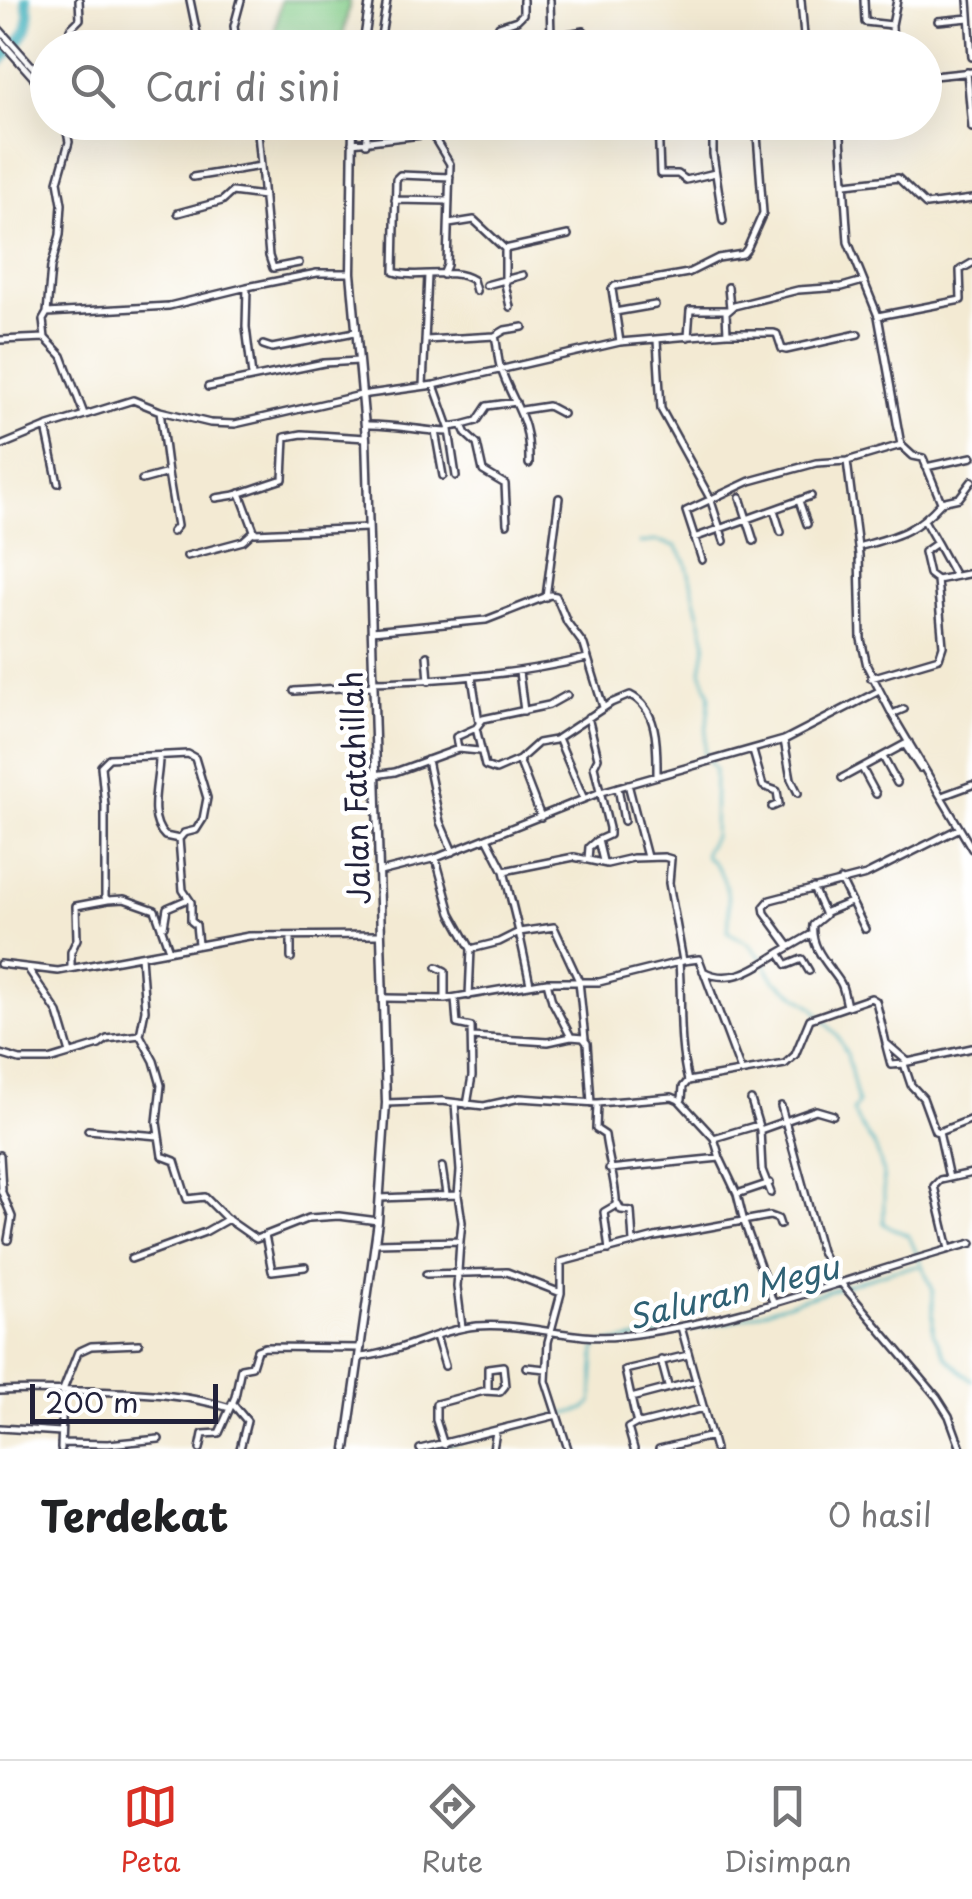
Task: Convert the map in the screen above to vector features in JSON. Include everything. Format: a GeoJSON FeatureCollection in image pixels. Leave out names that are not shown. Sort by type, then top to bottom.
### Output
{"type":"FeatureCollection","features":[{"type":"Feature","properties":{"kind":"street"},"geometry":{"type":"LineString","coordinates":[[70,30],[80,18],[80,0]]}},
{"type":"Feature","properties":{"kind":"street"},"geometry":{"type":"LineString","coordinates":[[190,0],[196,30]]}},
{"type":"Feature","properties":{"kind":"street"},"geometry":{"type":"LineString","coordinates":[[235,30],[241,0]]}},
{"type":"Feature","properties":{"kind":"street"},"geometry":{"type":"LineString","coordinates":[[366,30],[370,0]]}},
{"type":"Feature","properties":{"kind":"street"},"geometry":{"type":"LineString","coordinates":[[382,30],[388,0]]}},
{"type":"Feature","properties":{"kind":"street"},"geometry":{"type":"LineString","coordinates":[[501,30],[500,26],[523,14],[523,0]]}},
{"type":"Feature","properties":{"kind":"street"},"geometry":{"type":"LineString","coordinates":[[550,0],[551,30]]}},
{"type":"Feature","properties":{"kind":"street"},"geometry":{"type":"LineString","coordinates":[[801,0],[804,30]]}},
{"type":"Feature","properties":{"kind":"street"},"geometry":{"type":"LineString","coordinates":[[864,0],[865,22],[892,25]]}},
{"type":"Feature","properties":{"kind":"street"},"geometry":{"type":"LineString","coordinates":[[892,30],[897,0]]}},
{"type":"Feature","properties":{"kind":"street"},"geometry":{"type":"LineString","coordinates":[[968,0],[972,57]]}},
{"type":"Feature","properties":{"kind":"street"},"geometry":{"type":"LineString","coordinates":[[938,20],[971,18]]}},
{"type":"Feature","properties":{"kind":"street"},"geometry":{"type":"LineString","coordinates":[[0,30],[3,40],[30,71]]}},
{"type":"Feature","properties":{"kind":"street"},"geometry":{"type":"LineString","coordinates":[[25,64],[30,68]]}},
{"type":"Feature","properties":{"kind":"street"},"geometry":{"type":"LineString","coordinates":[[942,75],[970,72],[972,128]]}},
{"type":"Feature","properties":{"kind":"street"},"geometry":{"type":"LineString","coordinates":[[68,140],[58,181],[62,204],[60,235],[43,320],[46,338],[62,356],[84,414]]}},
{"type":"Feature","properties":{"kind":"street"},"geometry":{"type":"LineString","coordinates":[[259,140],[269,256],[273,268],[299,262]]}},
{"type":"Feature","properties":{"kind":"street","name":"Jalan Fatahillah"},"geometry":{"type":"LineString","coordinates":[[346,1449],[376,1244],[386,1103],[366,425],[351,273],[352,140]]}},
{"type":"Feature","properties":{"kind":"street"},"geometry":{"type":"LineString","coordinates":[[366,144],[367,140]]}},
{"type":"Feature","properties":{"kind":"street"},"geometry":{"type":"LineString","coordinates":[[352,143],[399,140]]}},
{"type":"Feature","properties":{"kind":"street"},"geometry":{"type":"LineString","coordinates":[[435,140],[448,158],[450,177],[447,265],[443,276]]}},
{"type":"Feature","properties":{"kind":"street"},"geometry":{"type":"LineString","coordinates":[[659,140],[662,176],[678,174],[686,180],[715,174]]}},
{"type":"Feature","properties":{"kind":"street"},"geometry":{"type":"LineString","coordinates":[[714,140],[724,221]]}},
{"type":"Feature","properties":{"kind":"street"},"geometry":{"type":"LineString","coordinates":[[620,342],[612,289],[619,283],[688,273],[718,258],[743,254],[747,249],[763,213],[757,140]]}},
{"type":"Feature","properties":{"kind":"street"},"geometry":{"type":"LineString","coordinates":[[842,140],[845,228],[878,316],[901,446],[913,456],[923,458],[942,502]]}},
{"type":"Feature","properties":{"kind":"street"},"geometry":{"type":"LineString","coordinates":[[193,177],[261,166]]}},
{"type":"Feature","properties":{"kind":"street"},"geometry":{"type":"LineString","coordinates":[[450,177],[396,178],[394,272],[466,275],[476,291]]}},
{"type":"Feature","properties":{"kind":"street"},"geometry":{"type":"LineString","coordinates":[[846,184],[898,178],[926,205],[972,198]]}},
{"type":"Feature","properties":{"kind":"street"},"geometry":{"type":"LineString","coordinates":[[178,214],[222,201],[232,192],[264,196]]}},
{"type":"Feature","properties":{"kind":"street"},"geometry":{"type":"LineString","coordinates":[[395,200],[449,202]]}},
{"type":"Feature","properties":{"kind":"street"},"geometry":{"type":"LineString","coordinates":[[449,224],[476,221],[505,250],[510,307]]}},
{"type":"Feature","properties":{"kind":"street"},"geometry":{"type":"LineString","coordinates":[[505,250],[568,234]]}},
{"type":"Feature","properties":{"kind":"street"},"geometry":{"type":"LineString","coordinates":[[878,316],[957,302],[963,296],[961,268],[972,263]]}},
{"type":"Feature","properties":{"kind":"street"},"geometry":{"type":"LineString","coordinates":[[47,313],[169,306],[316,273],[351,273]]}},
{"type":"Feature","properties":{"kind":"street"},"geometry":{"type":"LineString","coordinates":[[423,386],[428,274]]}},
{"type":"Feature","properties":{"kind":"street"},"geometry":{"type":"LineString","coordinates":[[486,285],[523,275]]}},
{"type":"Feature","properties":{"kind":"street"},"geometry":{"type":"LineString","coordinates":[[688,337],[690,310],[728,309],[798,290],[842,288],[863,281]]}},
{"type":"Feature","properties":{"kind":"street"},"geometry":{"type":"LineString","coordinates":[[727,333],[728,286]]}},
{"type":"Feature","properties":{"kind":"street"},"geometry":{"type":"LineString","coordinates":[[246,287],[252,376]]}},
{"type":"Feature","properties":{"kind":"street"},"geometry":{"type":"LineString","coordinates":[[615,312],[655,306]]}},
{"type":"Feature","properties":{"kind":"street"},"geometry":{"type":"LineString","coordinates":[[426,340],[494,336],[523,327]]}},
{"type":"Feature","properties":{"kind":"street"},"geometry":{"type":"LineString","coordinates":[[263,346],[272,348],[355,332]]}},
{"type":"Feature","properties":{"kind":"street"},"geometry":{"type":"LineString","coordinates":[[0,446],[133,400],[210,423],[235,424],[361,394],[434,384],[620,342],[727,333],[777,334],[786,350],[858,334]]}},
{"type":"Feature","properties":{"kind":"street"},"geometry":{"type":"LineString","coordinates":[[494,336],[500,368],[522,410],[528,464]]}},
{"type":"Feature","properties":{"kind":"street"},"geometry":{"type":"LineString","coordinates":[[0,340],[46,338]]}},
{"type":"Feature","properties":{"kind":"street"},"geometry":{"type":"LineString","coordinates":[[658,340],[661,409],[710,498],[724,542]]}},
{"type":"Feature","properties":{"kind":"street"},"geometry":{"type":"LineString","coordinates":[[208,387],[324,363],[359,361]]}},
{"type":"Feature","properties":{"kind":"street"},"geometry":{"type":"LineString","coordinates":[[434,384],[449,430],[456,476]]}},
{"type":"Feature","properties":{"kind":"street"},"geometry":{"type":"LineString","coordinates":[[366,425],[396,424],[436,432],[477,422],[487,406],[516,402]]}},
{"type":"Feature","properties":{"kind":"street"},"geometry":{"type":"LineString","coordinates":[[522,410],[548,406],[563,414]]}},
{"type":"Feature","properties":{"kind":"street"},"geometry":{"type":"LineString","coordinates":[[160,411],[177,526],[172,532]]}},
{"type":"Feature","properties":{"kind":"street"},"geometry":{"type":"LineString","coordinates":[[462,425],[478,444],[483,471],[505,484],[506,524]]}},
{"type":"Feature","properties":{"kind":"street"},"geometry":{"type":"LineString","coordinates":[[46,427],[58,483]]}},
{"type":"Feature","properties":{"kind":"street"},"geometry":{"type":"LineString","coordinates":[[436,432],[442,476]]}},
{"type":"Feature","properties":{"kind":"street"},"geometry":{"type":"LineString","coordinates":[[216,498],[284,478],[284,437],[302,434],[366,438]]}},
{"type":"Feature","properties":{"kind":"street"},"geometry":{"type":"LineString","coordinates":[[702,560],[686,511],[750,482],[816,463],[847,461],[901,446]]}},
{"type":"Feature","properties":{"kind":"street"},"geometry":{"type":"LineString","coordinates":[[926,467],[972,457]]}},
{"type":"Feature","properties":{"kind":"street"},"geometry":{"type":"LineString","coordinates":[[847,461],[858,547],[862,639],[871,678],[920,768]]}},
{"type":"Feature","properties":{"kind":"street"},"geometry":{"type":"LineString","coordinates":[[142,480],[168,473]]}},
{"type":"Feature","properties":{"kind":"street"},"geometry":{"type":"LineString","coordinates":[[858,547],[892,539],[924,522],[942,502],[959,498],[972,481]]}},
{"type":"Feature","properties":{"kind":"street"},"geometry":{"type":"LineString","coordinates":[[240,493],[254,532]]}},
{"type":"Feature","properties":{"kind":"street"},"geometry":{"type":"LineString","coordinates":[[694,538],[811,496]]}},
{"type":"Feature","properties":{"kind":"street"},"geometry":{"type":"LineString","coordinates":[[740,497],[754,541]]}},
{"type":"Feature","properties":{"kind":"street"},"geometry":{"type":"LineString","coordinates":[[546,597],[558,498]]}},
{"type":"Feature","properties":{"kind":"street"},"geometry":{"type":"LineString","coordinates":[[800,501],[807,524]]}},
{"type":"Feature","properties":{"kind":"street"},"geometry":{"type":"LineString","coordinates":[[774,510],[780,532]]}},
{"type":"Feature","properties":{"kind":"street"},"geometry":{"type":"LineString","coordinates":[[924,522],[955,576]]}},
{"type":"Feature","properties":{"kind":"street"},"geometry":{"type":"LineString","coordinates":[[186,556],[243,541],[254,532],[367,528]]}},
{"type":"Feature","properties":{"kind":"street"},"geometry":{"type":"LineString","coordinates":[[871,678],[941,655],[944,646],[937,580],[929,574],[924,552],[937,543]]}},
{"type":"Feature","properties":{"kind":"street"},"geometry":{"type":"LineString","coordinates":[[937,580],[972,573]]}},
{"type":"Feature","properties":{"kind":"street"},"geometry":{"type":"LineString","coordinates":[[370,631],[486,620],[546,597],[558,598],[587,658],[604,707]]}},
{"type":"Feature","properties":{"kind":"street"},"geometry":{"type":"LineString","coordinates":[[427,656],[429,681]]}},
{"type":"Feature","properties":{"kind":"street"},"geometry":{"type":"LineString","coordinates":[[294,691],[519,672],[587,658]]}},
{"type":"Feature","properties":{"kind":"street"},"geometry":{"type":"LineString","coordinates":[[519,672],[524,710]]}},
{"type":"Feature","properties":{"kind":"street"},"geometry":{"type":"LineString","coordinates":[[472,677],[480,750],[486,766],[496,770],[519,760],[538,743],[558,738],[604,707],[630,696],[640,701],[658,740],[657,775]]}},
{"type":"Feature","properties":{"kind":"street"},"geometry":{"type":"LineString","coordinates":[[380,872],[453,852],[601,792],[784,740],[879,691]]}},
{"type":"Feature","properties":{"kind":"street"},"geometry":{"type":"LineString","coordinates":[[458,750],[456,737],[478,726],[483,718],[549,705],[568,695]]}},
{"type":"Feature","properties":{"kind":"street"},"geometry":{"type":"LineString","coordinates":[[892,714],[904,709]]}},
{"type":"Feature","properties":{"kind":"street"},"geometry":{"type":"LineString","coordinates":[[588,717],[598,758],[594,766],[610,832],[590,844],[588,859]]}},
{"type":"Feature","properties":{"kind":"street"},"geometry":{"type":"LineString","coordinates":[[558,738],[584,799]]}},
{"type":"Feature","properties":{"kind":"street"},"geometry":{"type":"LineString","coordinates":[[784,740],[798,793]]}},
{"type":"Feature","properties":{"kind":"street"},"geometry":{"type":"LineString","coordinates":[[842,778],[907,744]]}},
{"type":"Feature","properties":{"kind":"street"},"geometry":{"type":"LineString","coordinates":[[907,744],[972,849]]}},
{"type":"Feature","properties":{"kind":"street"},"geometry":{"type":"LineString","coordinates":[[375,775],[458,750],[480,750]]}},
{"type":"Feature","properties":{"kind":"street"},"geometry":{"type":"LineString","coordinates":[[753,751],[763,786],[777,791],[779,802],[772,807]]}},
{"type":"Feature","properties":{"kind":"street"},"geometry":{"type":"LineString","coordinates":[[108,900],[104,894],[106,806],[102,763],[108,758],[194,756],[206,790],[207,802],[200,824],[179,839],[165,836],[158,827],[159,757]]}},
{"type":"Feature","properties":{"kind":"street"},"geometry":{"type":"LineString","coordinates":[[883,757],[897,783]]}},
{"type":"Feature","properties":{"kind":"street"},"geometry":{"type":"LineString","coordinates":[[427,760],[440,822],[453,852]]}},
{"type":"Feature","properties":{"kind":"street"},"geometry":{"type":"LineString","coordinates":[[519,760],[542,817]]}},
{"type":"Feature","properties":{"kind":"street"},"geometry":{"type":"LineString","coordinates":[[862,768],[876,794]]}},
{"type":"Feature","properties":{"kind":"street"},"geometry":{"type":"LineString","coordinates":[[628,784],[647,857]]}},
{"type":"Feature","properties":{"kind":"street"},"geometry":{"type":"LineString","coordinates":[[941,796],[972,785]]}},
{"type":"Feature","properties":{"kind":"street"},"geometry":{"type":"LineString","coordinates":[[618,787],[624,822]]}},
{"type":"Feature","properties":{"kind":"street"},"geometry":{"type":"LineString","coordinates":[[789,946],[771,924],[764,907],[770,900],[866,875],[958,829]]}},
{"type":"Feature","properties":{"kind":"street"},"geometry":{"type":"LineString","coordinates":[[487,838],[504,871],[530,984]]}},
{"type":"Feature","properties":{"kind":"street"},"geometry":{"type":"LineString","coordinates":[[179,839],[183,890],[191,903],[191,922],[197,926],[198,944]]}},
{"type":"Feature","properties":{"kind":"street"},"geometry":{"type":"LineString","coordinates":[[598,840],[603,861]]}},
{"type":"Feature","properties":{"kind":"street"},"geometry":{"type":"LineString","coordinates":[[504,871],[574,857],[596,864],[647,857],[671,859],[670,882],[681,961],[682,1057],[688,1082]]}},
{"type":"Feature","properties":{"kind":"street"},"geometry":{"type":"LineString","coordinates":[[436,858],[451,914],[471,949],[469,996]]}},
{"type":"Feature","properties":{"kind":"street"},"geometry":{"type":"LineString","coordinates":[[841,880],[865,929]]}},
{"type":"Feature","properties":{"kind":"street"},"geometry":{"type":"LineString","coordinates":[[813,887],[824,918],[813,925],[812,934],[821,956],[840,982],[846,1006]]}},
{"type":"Feature","properties":{"kind":"street"},"geometry":{"type":"LineString","coordinates":[[71,968],[71,952],[77,939],[76,906],[108,900],[124,899],[154,910],[169,950]]}},
{"type":"Feature","properties":{"kind":"street"},"geometry":{"type":"LineString","coordinates":[[163,929],[167,908],[188,899]]}},
{"type":"Feature","properties":{"kind":"street"},"geometry":{"type":"LineString","coordinates":[[824,912],[851,902]]}},
{"type":"Feature","properties":{"kind":"street"},"geometry":{"type":"LineString","coordinates":[[471,949],[519,932],[554,927],[578,981],[596,1130],[606,1136],[609,1168],[621,1210],[631,1211],[633,1242]]}},
{"type":"Feature","properties":{"kind":"street"},"geometry":{"type":"LineString","coordinates":[[702,971],[713,976],[737,976],[812,934]]}},
{"type":"Feature","properties":{"kind":"street"},"geometry":{"type":"LineString","coordinates":[[0,964],[46,970],[249,936],[383,935]]}},
{"type":"Feature","properties":{"kind":"street"},"geometry":{"type":"LineString","coordinates":[[291,936],[291,958]]}},
{"type":"Feature","properties":{"kind":"street"},"geometry":{"type":"LineString","coordinates":[[779,953],[788,965],[802,959],[809,970]]}},
{"type":"Feature","properties":{"kind":"street"},"geometry":{"type":"LineString","coordinates":[[141,956],[145,1010],[140,1035],[161,1085],[158,1136],[163,1158],[172,1158],[177,1164],[186,1198],[205,1197],[228,1219],[259,1239],[296,1221],[324,1216],[378,1221]]}},
{"type":"Feature","properties":{"kind":"street"},"geometry":{"type":"LineString","coordinates":[[384,998],[445,999],[547,982],[599,982],[698,957],[741,1071]]}},
{"type":"Feature","properties":{"kind":"street"},"geometry":{"type":"LineString","coordinates":[[24,967],[58,1013],[70,1053]]}},
{"type":"Feature","properties":{"kind":"street"},"geometry":{"type":"LineString","coordinates":[[436,967],[445,971],[445,999]]}},
{"type":"Feature","properties":{"kind":"street"},"geometry":{"type":"LineString","coordinates":[[547,982],[552,1001],[571,1036]]}},
{"type":"Feature","properties":{"kind":"street"},"geometry":{"type":"LineString","coordinates":[[455,998],[457,1024],[470,1025],[472,1037],[467,1105]]}},
{"type":"Feature","properties":{"kind":"street"},"geometry":{"type":"LineString","coordinates":[[682,1102],[683,1086],[688,1082],[790,1061],[807,1022],[874,998],[890,1064],[972,1048]]}},
{"type":"Feature","properties":{"kind":"street"},"geometry":{"type":"LineString","coordinates":[[0,1054],[34,1062],[99,1045],[108,1039],[140,1035]]}},
{"type":"Feature","properties":{"kind":"street"},"geometry":{"type":"LineString","coordinates":[[472,1037],[548,1042],[571,1036],[584,1039]]}},
{"type":"Feature","properties":{"kind":"street"},"geometry":{"type":"LineString","coordinates":[[886,1044],[907,1063],[911,1085],[926,1105],[934,1131],[972,1119]]}},
{"type":"Feature","properties":{"kind":"street"},"geometry":{"type":"LineString","coordinates":[[386,1103],[455,1102],[488,1106],[520,1098],[594,1103],[672,1097],[682,1102],[714,1138],[773,1302]]}},
{"type":"Feature","properties":{"kind":"street"},"geometry":{"type":"LineString","coordinates":[[751,1100],[770,1193]]}},
{"type":"Feature","properties":{"kind":"street"},"geometry":{"type":"LineString","coordinates":[[455,1102],[462,1222],[456,1271],[462,1328]]}},
{"type":"Feature","properties":{"kind":"street"},"geometry":{"type":"LineString","coordinates":[[781,1106],[821,1252],[841,1285],[936,1397],[949,1416],[961,1449]]}},
{"type":"Feature","properties":{"kind":"street"},"geometry":{"type":"LineString","coordinates":[[714,1138],[786,1122],[816,1110],[833,1115]]}},
{"type":"Feature","properties":{"kind":"street"},"geometry":{"type":"LineString","coordinates":[[88,1130],[158,1136]]}},
{"type":"Feature","properties":{"kind":"street"},"geometry":{"type":"LineString","coordinates":[[939,1132],[949,1178]]}},
{"type":"Feature","properties":{"kind":"street"},"geometry":{"type":"LineString","coordinates":[[0,1155],[4,1177],[1,1192],[12,1217],[8,1240]]}},
{"type":"Feature","properties":{"kind":"street"},"geometry":{"type":"LineString","coordinates":[[609,1168],[720,1158]]}},
{"type":"Feature","properties":{"kind":"street"},"geometry":{"type":"LineString","coordinates":[[442,1166],[446,1194]]}},
{"type":"Feature","properties":{"kind":"street"},"geometry":{"type":"LineString","coordinates":[[949,1249],[934,1186],[972,1173]]}},
{"type":"Feature","properties":{"kind":"street"},"geometry":{"type":"LineString","coordinates":[[737,1194],[768,1183]]}},
{"type":"Feature","properties":{"kind":"street"},"geometry":{"type":"LineString","coordinates":[[380,1198],[458,1195]]}},
{"type":"Feature","properties":{"kind":"street"},"geometry":{"type":"LineString","coordinates":[[609,1250],[604,1212],[618,1201]]}},
{"type":"Feature","properties":{"kind":"street"},"geometry":{"type":"LineString","coordinates":[[568,1449],[546,1369],[560,1295],[560,1262],[633,1242],[744,1222],[775,1217],[780,1226]]}},
{"type":"Feature","properties":{"kind":"street"},"geometry":{"type":"LineString","coordinates":[[131,1258],[205,1232],[228,1219]]}},
{"type":"Feature","properties":{"kind":"street"},"geometry":{"type":"LineString","coordinates":[[265,1234],[272,1271],[305,1267]]}},
{"type":"Feature","properties":{"kind":"street"},"geometry":{"type":"LineString","coordinates":[[376,1244],[460,1241]]}},
{"type":"Feature","properties":{"kind":"street"},"geometry":{"type":"LineString","coordinates":[[200,1449],[204,1434],[218,1434],[231,1406],[241,1368],[252,1366],[261,1348],[360,1353],[399,1350],[462,1328],[481,1326],[606,1336],[682,1330],[972,1243]]}},
{"type":"Feature","properties":{"kind":"street"},"geometry":{"type":"LineString","coordinates":[[426,1274],[506,1272],[560,1295]]}},
{"type":"Feature","properties":{"kind":"street"},"geometry":{"type":"LineString","coordinates":[[682,1330],[715,1449]]}},
{"type":"Feature","properties":{"kind":"street"},"geometry":{"type":"LineString","coordinates":[[436,1336],[445,1366]]}},
{"type":"Feature","properties":{"kind":"street"},"geometry":{"type":"LineString","coordinates":[[139,1344],[82,1348],[75,1356],[63,1390],[61,1446],[159,1439]]}},
{"type":"Feature","properties":{"kind":"street"},"geometry":{"type":"LineString","coordinates":[[637,1423],[624,1370],[688,1355]]}},
{"type":"Feature","properties":{"kind":"street"},"geometry":{"type":"LineString","coordinates":[[662,1360],[669,1388]]}},
{"type":"Feature","properties":{"kind":"street"},"geometry":{"type":"LineString","coordinates":[[444,1444],[436,1420],[436,1404],[504,1389],[504,1366],[488,1368],[488,1391]]}},
{"type":"Feature","properties":{"kind":"street"},"geometry":{"type":"LineString","coordinates":[[526,1367],[546,1369]]}},
{"type":"Feature","properties":{"kind":"street"},"geometry":{"type":"LineString","coordinates":[[631,1398],[696,1381]]}},
{"type":"Feature","properties":{"kind":"street"},"geometry":{"type":"LineString","coordinates":[[0,1391],[187,1396],[231,1406],[247,1421],[240,1449]]}},
{"type":"Feature","properties":{"kind":"street"},"geometry":{"type":"LineString","coordinates":[[634,1449],[628,1428],[704,1408]]}},
{"type":"Feature","properties":{"kind":"street"},"geometry":{"type":"LineString","coordinates":[[420,1449],[496,1434],[558,1416]]}},
{"type":"Feature","properties":{"kind":"street"},"geometry":{"type":"LineString","coordinates":[[0,1428],[61,1432]]}},
{"type":"Feature","properties":{"kind":"street"},"geometry":{"type":"LineString","coordinates":[[493,1449],[496,1434]]}},
{"type":"Feature","properties":{"kind":"street"},"geometry":{"type":"LineString","coordinates":[[659,1449],[712,1436]]}},
{"type":"Feature","properties":{"kind":"green space"},"geometry":{"type":"Polygon","coordinates":[[[281,0],[350,0],[344,30],[275,30],[281,0]]]}},
{"type":"Feature","properties":{"kind":"waterway"},"geometry":{"type":"LineString","coordinates":[[0,62],[27,28],[26,0]]}},
{"type":"Feature","properties":{"kind":"waterway"},"geometry":{"type":"LineString","coordinates":[[640,543],[657,541],[676,546],[686,562],[706,642],[701,671],[710,695],[704,753],[715,770],[714,837],[705,852],[720,872],[727,891],[728,932],[748,943],[773,979],[813,1007],[838,1037],[847,1054],[858,1103],[853,1111],[880,1161],[884,1224],[909,1236],[933,1290],[933,1332],[946,1357],[972,1381]]}},
{"type":"Feature","properties":{"kind":"waterway","name":"Saluran Megu"},"geometry":{"type":"LineString","coordinates":[[432,1449],[585,1409],[592,1403],[595,1350],[599,1345],[730,1322],[919,1266]]}}]}
